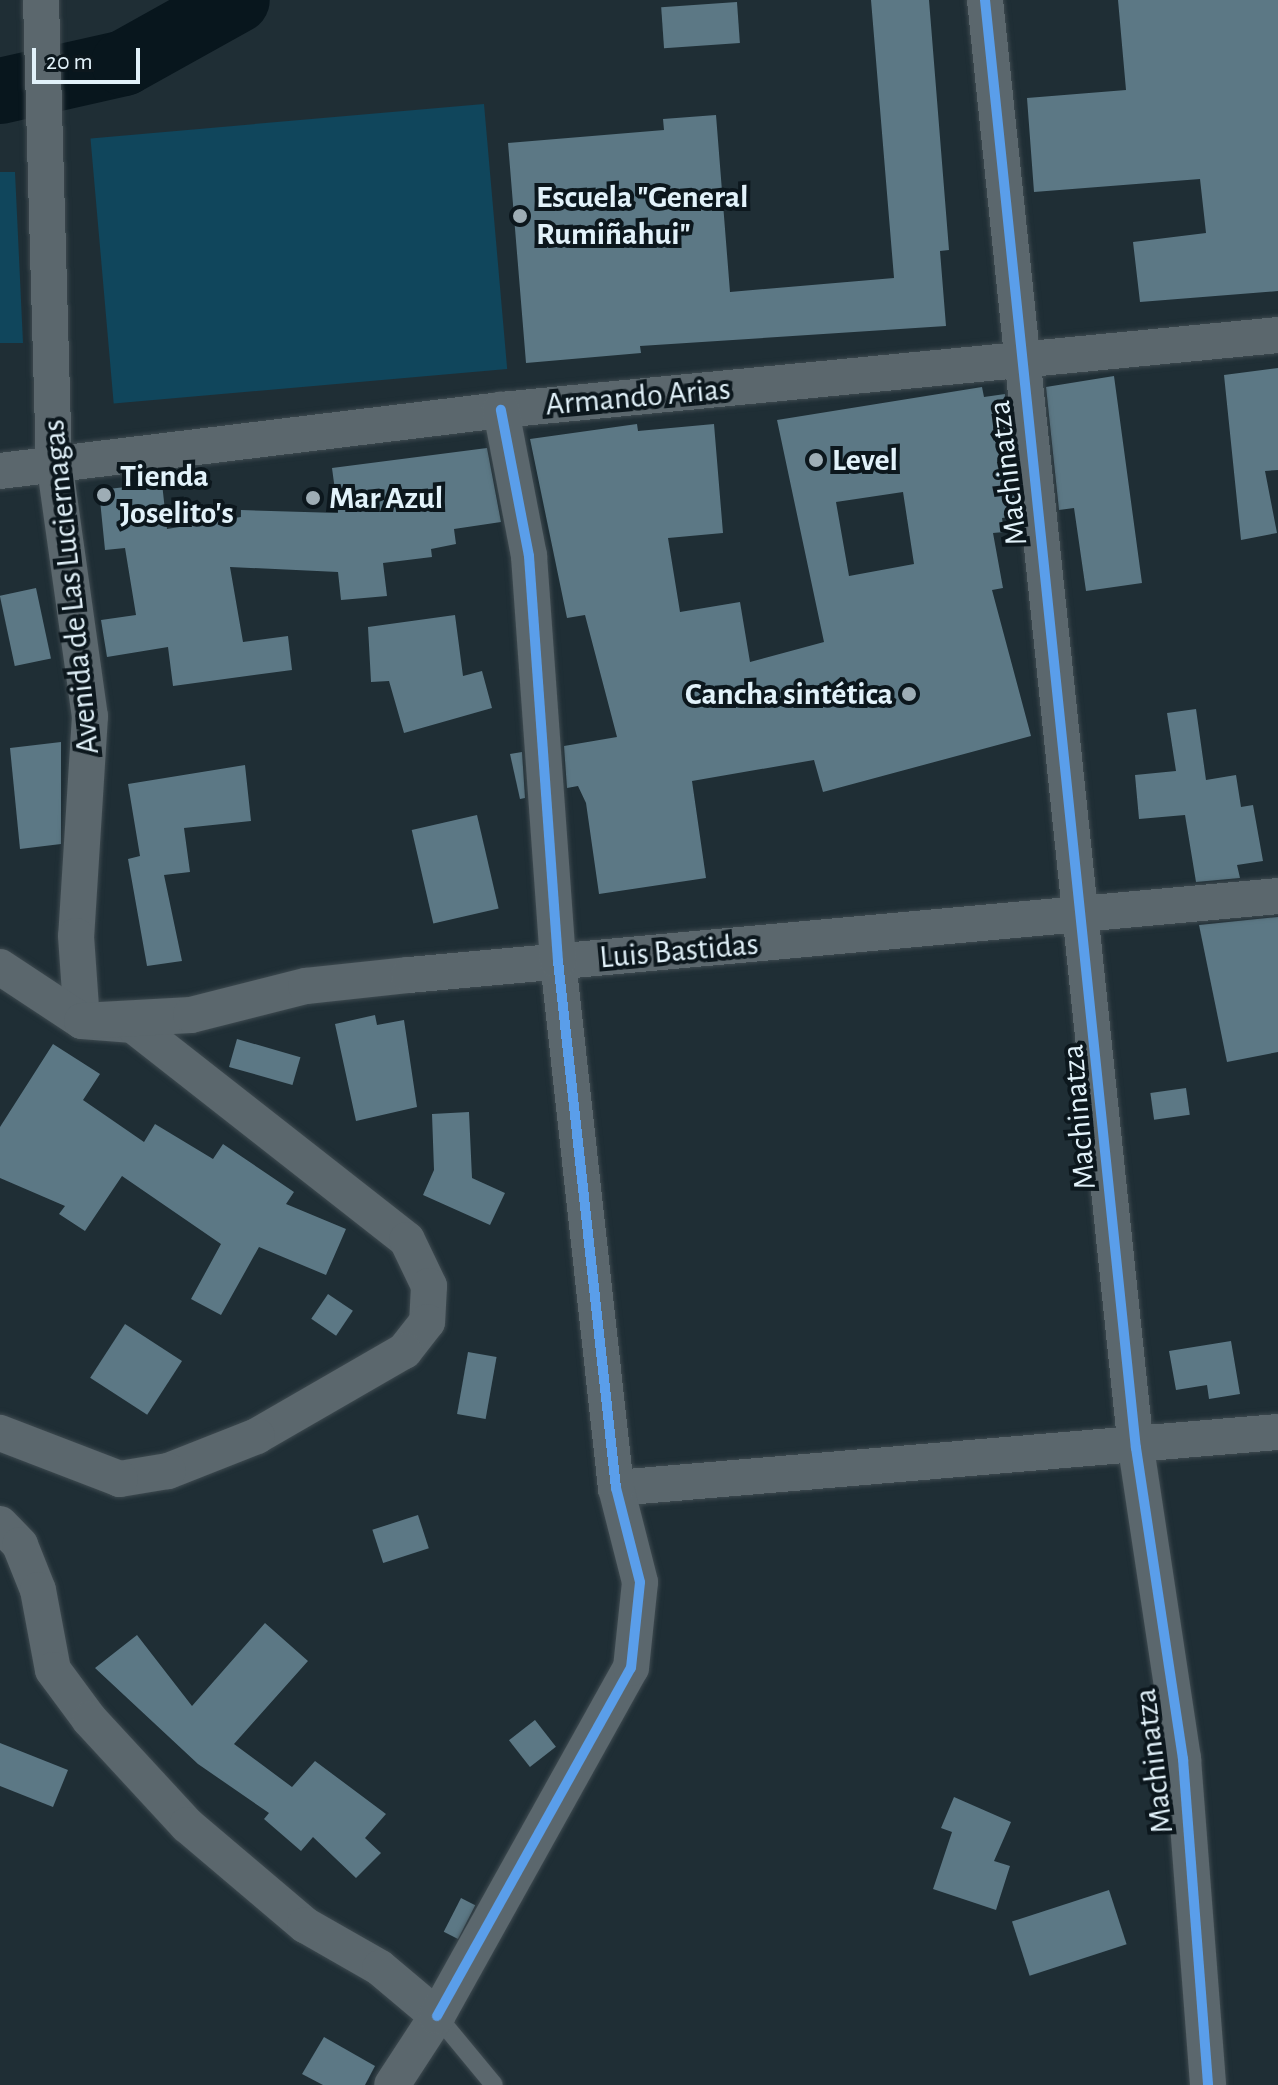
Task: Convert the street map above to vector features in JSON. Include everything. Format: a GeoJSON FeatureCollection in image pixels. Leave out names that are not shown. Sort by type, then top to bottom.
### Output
{"type":"FeatureCollection","features":[{"type":"Feature","properties":{"kind":"street","name":"Machinatza"},"geometry":{"type":"LineString","coordinates":[[985,0],[1021,362],[1086,919],[1136,1448],[1183,1759],[1208,2085]]}},
{"type":"Feature","properties":{"kind":"street","name":"Avenida de Las Luciernagas"},"geometry":{"type":"LineString","coordinates":[[40,11],[54,461],[90,716],[90,797],[76,936],[82,1021]]}},
{"type":"Feature","properties":{"kind":"street","name":"Armando Arias"},"geometry":{"type":"LineString","coordinates":[[0,471],[54,461],[501,410],[1278,335]]}},
{"type":"Feature","properties":{"kind":"street"},"geometry":{"type":"LineString","coordinates":[[392,2085],[437,2016],[631,1668],[640,1582],[616,1488],[558,961],[529,556],[501,410]]}},
{"type":"Feature","properties":{"kind":"street","name":"Luis Bastidas"},"geometry":{"type":"LineString","coordinates":[[82,1021],[191,1015],[306,986],[558,961],[1086,919],[1278,896]]}},
{"type":"Feature","properties":{"kind":"street"},"geometry":{"type":"LineString","coordinates":[[0,967],[82,1021],[133,1025],[407,1240],[429,1286],[427,1322],[404,1351],[257,1436],[168,1471],[120,1479],[0,1433]]}},
{"type":"Feature","properties":{"kind":"street"},"geometry":{"type":"LineString","coordinates":[[616,1488],[1136,1448],[1278,1432]]}},
{"type":"Feature","properties":{"kind":"street"},"geometry":{"type":"LineString","coordinates":[[0,1524],[20,1545],[38,1590],[53,1670],[90,1720],[187,1825],[305,1925],[380,1968],[437,2016]]}},
{"type":"Feature","properties":{"kind":"lane"},"geometry":{"type":"LineString","coordinates":[[437,2016],[494,2085]]}},
{"type":"Feature","properties":{"kind":"shaded area"},"geometry":{"type":"Polygon","coordinates":[[[484,104],[507,369],[114,403],[91,138],[484,104]]]}},
{"type":"Feature","properties":{"kind":"shaded area"},"geometry":{"type":"Polygon","coordinates":[[[0,172],[15,172],[23,343],[0,343],[0,172]]]}},
{"type":"Feature","properties":{"kind":"building"},"geometry":{"type":"Polygon","coordinates":[[[871,0],[929,0],[949,250],[940,251],[946,326],[640,346],[641,353],[526,363],[508,143],[664,130],[663,119],[716,115],[730,292],[894,278],[871,0]]]}},
{"type":"Feature","properties":{"kind":"building"},"geometry":{"type":"Polygon","coordinates":[[[1118,0],[1278,0],[1278,291],[1140,302],[1133,242],[1206,233],[1200,179],[1034,192],[1027,98],[1126,90],[1118,0]]]}},
{"type":"Feature","properties":{"kind":"building"},"geometry":{"type":"Polygon","coordinates":[[[737,2],[740,43],[664,48],[661,7],[737,2]]]}},
{"type":"Feature","properties":{"kind":"building"},"geometry":{"type":"Polygon","coordinates":[[[1278,368],[1278,470],[1265,471],[1277,533],[1241,540],[1224,375],[1278,368]]]}},
{"type":"Feature","properties":{"kind":"building"},"geometry":{"type":"Polygon","coordinates":[[[1114,376],[1142,583],[1086,591],[1074,508],[1059,510],[1046,387],[1114,376]]]}},
{"type":"Feature","properties":{"kind":"building"},"geometry":{"type":"Polygon","coordinates":[[[982,387],[984,397],[1005,394],[1018,516],[1002,518],[1004,532],[993,533],[1003,588],[992,590],[1031,736],[823,792],[814,760],[692,781],[706,878],[599,894],[586,803],[578,786],[567,788],[564,746],[617,737],[585,615],[567,618],[530,439],[637,424],[638,431],[714,424],[723,533],[668,538],[680,612],[740,602],[750,662],[824,642],[777,420],[982,387]],[[903,492],[836,502],[849,576],[914,564],[903,492]]]}},
{"type":"Feature","properties":{"kind":"building"},"geometry":{"type":"Polygon","coordinates":[[[487,448],[501,522],[454,529],[456,544],[431,549],[432,557],[383,563],[387,596],[341,600],[338,572],[230,567],[243,642],[288,636],[292,670],[173,686],[168,647],[107,657],[101,620],[136,615],[125,548],[105,550],[99,490],[162,483],[167,529],[241,517],[241,510],[338,513],[332,468],[487,448]]]}},
{"type":"Feature","properties":{"kind":"building"},"geometry":{"type":"Polygon","coordinates":[[[36,588],[51,658],[15,666],[0,596],[36,588]]]}},
{"type":"Feature","properties":{"kind":"building"},"geometry":{"type":"Polygon","coordinates":[[[455,615],[463,676],[482,671],[492,708],[404,733],[389,681],[371,682],[368,627],[455,615]]]}},
{"type":"Feature","properties":{"kind":"building"},"geometry":{"type":"Polygon","coordinates":[[[1196,709],[1206,780],[1236,775],[1241,807],[1253,805],[1263,861],[1237,865],[1240,878],[1196,882],[1185,815],[1139,819],[1135,775],[1176,771],[1167,713],[1196,709]]]}},
{"type":"Feature","properties":{"kind":"building"},"geometry":{"type":"Polygon","coordinates":[[[61,742],[61,844],[20,849],[10,748],[61,742]]]}},
{"type":"Feature","properties":{"kind":"building"},"geometry":{"type":"Polygon","coordinates":[[[522,752],[525,798],[520,799],[510,754],[522,752]]]}},
{"type":"Feature","properties":{"kind":"building"},"geometry":{"type":"Polygon","coordinates":[[[245,765],[251,821],[184,828],[190,872],[164,875],[182,961],[147,966],[128,859],[140,856],[128,784],[245,765]]]}},
{"type":"Feature","properties":{"kind":"building"},"geometry":{"type":"Polygon","coordinates":[[[477,815],[499,909],[433,924],[412,830],[477,815]]]}},
{"type":"Feature","properties":{"kind":"building"},"geometry":{"type":"Polygon","coordinates":[[[1278,917],[1278,1052],[1227,1062],[1199,925],[1278,917]]]}},
{"type":"Feature","properties":{"kind":"building"},"geometry":{"type":"Polygon","coordinates":[[[375,1015],[377,1025],[404,1020],[417,1107],[356,1121],[335,1024],[375,1015]]]}},
{"type":"Feature","properties":{"kind":"building"},"geometry":{"type":"Polygon","coordinates":[[[237,1039],[300,1057],[292,1085],[229,1067],[237,1039]]]}},
{"type":"Feature","properties":{"kind":"building"},"geometry":{"type":"Polygon","coordinates":[[[53,1044],[100,1074],[83,1100],[144,1142],[155,1124],[213,1159],[223,1144],[294,1192],[286,1204],[346,1229],[326,1275],[259,1247],[221,1315],[191,1299],[221,1244],[122,1176],[85,1231],[59,1214],[65,1206],[0,1178],[0,1127],[53,1044]]]}},
{"type":"Feature","properties":{"kind":"building"},"geometry":{"type":"Polygon","coordinates":[[[1186,1088],[1190,1115],[1154,1120],[1150,1093],[1186,1088]]]}},
{"type":"Feature","properties":{"kind":"building"},"geometry":{"type":"Polygon","coordinates":[[[469,1112],[472,1178],[505,1193],[490,1225],[423,1195],[434,1170],[432,1114],[469,1112]]]}},
{"type":"Feature","properties":{"kind":"building"},"geometry":{"type":"Polygon","coordinates":[[[328,1294],[353,1311],[336,1336],[311,1319],[328,1294]]]}},
{"type":"Feature","properties":{"kind":"building"},"geometry":{"type":"Polygon","coordinates":[[[125,1324],[182,1361],[147,1415],[90,1378],[125,1324]]]}},
{"type":"Feature","properties":{"kind":"building"},"geometry":{"type":"Polygon","coordinates":[[[1231,1341],[1240,1394],[1209,1399],[1207,1385],[1176,1390],[1169,1351],[1231,1341]]]}},
{"type":"Feature","properties":{"kind":"building"},"geometry":{"type":"Polygon","coordinates":[[[468,1352],[497,1357],[486,1419],[457,1414],[468,1352]]]}},
{"type":"Feature","properties":{"kind":"building"},"geometry":{"type":"Polygon","coordinates":[[[418,1515],[429,1548],[383,1563],[372,1530],[418,1515]]]}},
{"type":"Feature","properties":{"kind":"building"},"geometry":{"type":"Polygon","coordinates":[[[265,1623],[308,1661],[234,1744],[292,1787],[315,1761],[386,1814],[365,1838],[381,1853],[356,1878],[313,1837],[301,1851],[264,1819],[269,1813],[198,1764],[95,1668],[137,1635],[192,1706],[265,1623]]]}},
{"type":"Feature","properties":{"kind":"building"},"geometry":{"type":"Polygon","coordinates":[[[535,1720],[556,1747],[530,1767],[509,1740],[535,1720]]]}},
{"type":"Feature","properties":{"kind":"building"},"geometry":{"type":"Polygon","coordinates":[[[0,1743],[68,1770],[53,1807],[0,1786],[0,1743]]]}},
{"type":"Feature","properties":{"kind":"building"},"geometry":{"type":"Polygon","coordinates":[[[954,1797],[1011,1822],[994,1861],[1010,1866],[996,1910],[933,1889],[952,1832],[941,1828],[954,1797]]]}},
{"type":"Feature","properties":{"kind":"building"},"geometry":{"type":"Polygon","coordinates":[[[1109,1890],[1127,1944],[1030,1976],[1012,1922],[1109,1890]]]}},
{"type":"Feature","properties":{"kind":"building"},"geometry":{"type":"Polygon","coordinates":[[[461,1898],[475,1905],[458,1939],[444,1932],[461,1898]]]}},
{"type":"Feature","properties":{"kind":"building"},"geometry":{"type":"Polygon","coordinates":[[[324,2037],[375,2066],[365,2085],[323,2085],[302,2074],[324,2037]]]}},
{"type":"Feature","properties":{"kind":"waterway"},"geometry":{"type":"LineString","coordinates":[[0,91],[124,63],[237,0]]}},
{"type":"Feature","properties":{"kind":"cycle path"},"geometry":{"type":"LineString","coordinates":[[985,0],[1136,1448],[1183,1759],[1208,2085]]}},
{"type":"Feature","properties":{"kind":"cycle path"},"geometry":{"type":"LineString","coordinates":[[437,2016],[631,1668],[640,1582],[616,1488],[558,961],[529,556],[501,410]]}},
{"type":"Feature","properties":{"kind":"place","name":"Escuela \"General Rumiñahui\""},"geometry":{"type":"Point","coordinates":[520,216]}},
{"type":"Feature","properties":{"kind":"place","name":"Level"},"geometry":{"type":"Point","coordinates":[816,460]}},
{"type":"Feature","properties":{"kind":"place","name":"Tienda Joselito's"},"geometry":{"type":"Point","coordinates":[104,495]}},
{"type":"Feature","properties":{"kind":"place","name":"Mar Azul"},"geometry":{"type":"Point","coordinates":[313,498]}},
{"type":"Feature","properties":{"kind":"place","name":"Cancha sintética"},"geometry":{"type":"Point","coordinates":[909,694]}}]}
